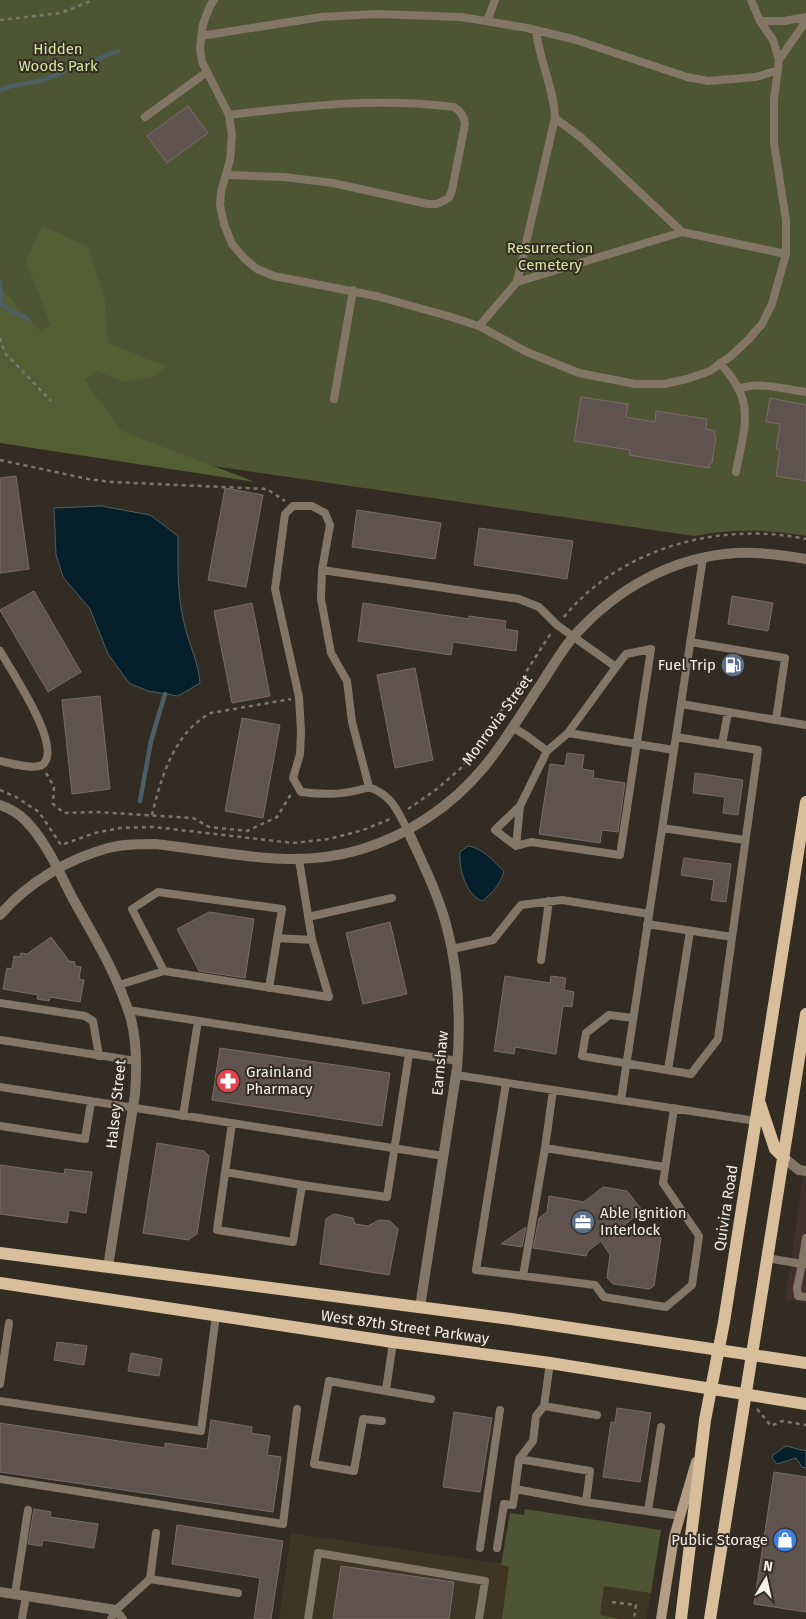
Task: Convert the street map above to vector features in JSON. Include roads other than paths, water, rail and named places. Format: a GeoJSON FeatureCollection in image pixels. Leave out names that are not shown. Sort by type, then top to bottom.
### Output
{"type":"FeatureCollection","features":[{"type":"Feature","properties":{"kind":"main road","name":"Quivira Road"},"geometry":{"type":"LineString","coordinates":[[681,1619],[702,1440],[759,1103],[806,802]]}},
{"type":"Feature","properties":{"kind":"main road"},"geometry":{"type":"LineString","coordinates":[[710,1619],[806,1014]]}},
{"type":"Feature","properties":{"kind":"main road"},"geometry":{"type":"LineString","coordinates":[[759,1103],[776,1149],[784,1158]]}},
{"type":"Feature","properties":{"kind":"main road","name":"West 87th Street Parkway"},"geometry":{"type":"LineString","coordinates":[[0,1253],[420,1307],[806,1363]]}},
{"type":"Feature","properties":{"kind":"main road","name":"West 87th Street Parkway"},"geometry":{"type":"LineString","coordinates":[[0,1283],[393,1342],[550,1363],[806,1404]]}},
{"type":"Feature","properties":{"kind":"main road"},"geometry":{"type":"LineString","coordinates":[[661,1619],[674,1536],[702,1440]]}},
{"type":"Feature","properties":{"kind":"street","name":"Monrovia Street"},"geometry":{"type":"LineString","coordinates":[[0,915],[9,904],[30,886],[93,853],[109,848],[155,844],[266,859],[299,860],[360,850],[385,841],[433,815],[460,792],[483,768],[573,637],[599,610],[623,591],[650,576],[676,565],[703,558],[736,553],[806,558]]}},
{"type":"Feature","properties":{"kind":"street","name":"Halsey Street"},"geometry":{"type":"LineString","coordinates":[[0,806],[7,808],[24,819],[40,838],[119,985],[128,1010],[136,1047],[137,1076],[108,1267]]}},
{"type":"Feature","properties":{"kind":"street","name":"Earnshaw"},"geometry":{"type":"LineString","coordinates":[[407,829],[446,923],[452,949],[458,994],[460,1046],[420,1307]]}},
{"type":"Feature","properties":{"kind":"street"},"geometry":{"type":"LineString","coordinates":[[784,1158],[799,1170],[806,1171]]}},
{"type":"Feature","properties":{"kind":"street"},"geometry":{"type":"LineString","coordinates":[[0,1592],[114,1614]]}},
{"type":"Feature","properties":{"kind":"lane"},"geometry":{"type":"LineString","coordinates":[[214,0],[203,24],[200,48],[202,62],[229,115],[232,136],[230,160],[221,192],[220,205],[224,224],[232,244],[245,259],[257,269],[274,276],[353,290],[403,303],[478,326],[552,363],[579,373],[607,380],[636,384],[664,384],[710,371],[748,340],[762,324],[772,304],[786,254],[786,220],[774,143],[774,100],[778,60],[773,40],[760,21],[751,0]]}},
{"type":"Feature","properties":{"kind":"lane"},"geometry":{"type":"LineString","coordinates":[[488,20],[495,0]]}},
{"type":"Feature","properties":{"kind":"lane"},"geometry":{"type":"LineString","coordinates":[[201,36],[321,17],[384,14],[461,17],[488,20],[573,39],[687,78],[708,81],[756,77],[778,70]]}},
{"type":"Feature","properties":{"kind":"lane"},"geometry":{"type":"LineString","coordinates":[[760,21],[784,21],[806,17]]}},
{"type":"Feature","properties":{"kind":"lane"},"geometry":{"type":"LineString","coordinates":[[778,60],[806,21]]}},
{"type":"Feature","properties":{"kind":"lane"},"geometry":{"type":"LineString","coordinates":[[478,326],[516,282],[555,118],[555,106],[537,44],[536,30]]}},
{"type":"Feature","properties":{"kind":"lane"},"geometry":{"type":"LineString","coordinates":[[145,117],[207,72]]}},
{"type":"Feature","properties":{"kind":"lane"},"geometry":{"type":"LineString","coordinates":[[226,175],[333,183],[428,204],[437,204],[450,198],[465,124],[464,116],[454,107],[403,103],[308,106],[229,115]]}},
{"type":"Feature","properties":{"kind":"lane"},"geometry":{"type":"LineString","coordinates":[[555,118],[583,139],[682,232]]}},
{"type":"Feature","properties":{"kind":"lane"},"geometry":{"type":"LineString","coordinates":[[516,282],[682,232],[786,254]]}},
{"type":"Feature","properties":{"kind":"lane"},"geometry":{"type":"LineString","coordinates":[[334,399],[353,290]]}},
{"type":"Feature","properties":{"kind":"lane"},"geometry":{"type":"LineString","coordinates":[[720,363],[734,380],[742,397],[745,421],[736,472]]}},
{"type":"Feature","properties":{"kind":"lane"},"geometry":{"type":"LineString","coordinates":[[738,389],[750,385],[762,385],[806,392]]}},
{"type":"Feature","properties":{"kind":"lane"},"geometry":{"type":"LineString","coordinates":[[369,787],[352,722],[348,681],[331,652],[321,598],[322,570],[330,525],[325,512],[312,506],[292,506],[285,514],[275,589],[299,697],[300,754],[293,778],[302,792],[326,795],[352,793],[369,787],[382,792],[393,803],[407,829]]}},
{"type":"Feature","properties":{"kind":"lane"},"geometry":{"type":"LineString","coordinates":[[621,1100],[703,558]]}},
{"type":"Feature","properties":{"kind":"lane"},"geometry":{"type":"LineString","coordinates":[[322,570],[519,599],[539,607],[557,625],[616,666]]}},
{"type":"Feature","properties":{"kind":"lane"},"geometry":{"type":"LineString","coordinates":[[690,642],[785,658],[776,720]]}},
{"type":"Feature","properties":{"kind":"lane"},"geometry":{"type":"LineString","coordinates":[[651,649],[620,855],[531,842],[516,846],[495,830],[520,806],[547,751],[568,733],[626,654],[651,649]]}},
{"type":"Feature","properties":{"kind":"lane"},"geometry":{"type":"LineString","coordinates":[[0,651],[37,714],[45,734],[48,751],[47,759],[41,765],[33,767],[0,761]]}},
{"type":"Feature","properties":{"kind":"lane"},"geometry":{"type":"LineString","coordinates":[[681,704],[806,725]]}},
{"type":"Feature","properties":{"kind":"lane"},"geometry":{"type":"LineString","coordinates":[[722,744],[728,712]]}},
{"type":"Feature","properties":{"kind":"lane"},"geometry":{"type":"LineString","coordinates":[[512,727],[547,751]]}},
{"type":"Feature","properties":{"kind":"lane"},"geometry":{"type":"LineString","coordinates":[[568,733],[674,750]]}},
{"type":"Feature","properties":{"kind":"lane"},"geometry":{"type":"LineString","coordinates":[[633,1018],[609,1015],[586,1033],[582,1056],[691,1074],[718,1039],[758,750],[676,737]]}},
{"type":"Feature","properties":{"kind":"lane"},"geometry":{"type":"LineString","coordinates":[[516,846],[520,806]]}},
{"type":"Feature","properties":{"kind":"lane"},"geometry":{"type":"LineString","coordinates":[[662,828],[745,840]]}},
{"type":"Feature","properties":{"kind":"lane"},"geometry":{"type":"LineString","coordinates":[[119,985],[164,971],[329,998],[312,940],[299,860]]}},
{"type":"Feature","properties":{"kind":"lane"},"geometry":{"type":"LineString","coordinates":[[164,971],[132,909],[158,892],[282,909],[269,988]]}},
{"type":"Feature","properties":{"kind":"lane"},"geometry":{"type":"LineString","coordinates":[[308,917],[392,898]]}},
{"type":"Feature","properties":{"kind":"lane"},"geometry":{"type":"LineString","coordinates":[[452,949],[493,940],[521,905],[562,900],[649,914]]}},
{"type":"Feature","properties":{"kind":"lane"},"geometry":{"type":"LineString","coordinates":[[541,960],[550,901]]}},
{"type":"Feature","properties":{"kind":"lane"},"geometry":{"type":"LineString","coordinates":[[647,924],[732,937]]}},
{"type":"Feature","properties":{"kind":"lane"},"geometry":{"type":"LineString","coordinates":[[668,1070],[690,931]]}},
{"type":"Feature","properties":{"kind":"lane"},"geometry":{"type":"LineString","coordinates":[[277,938],[312,940]]}},
{"type":"Feature","properties":{"kind":"lane"},"geometry":{"type":"LineString","coordinates":[[0,1003],[85,1016],[93,1021],[99,1056]]}},
{"type":"Feature","properties":{"kind":"lane"},"geometry":{"type":"LineString","coordinates":[[128,1010],[458,1061]]}},
{"type":"Feature","properties":{"kind":"lane"},"geometry":{"type":"LineString","coordinates":[[183,1116],[198,1021]]}},
{"type":"Feature","properties":{"kind":"lane"},"geometry":{"type":"LineString","coordinates":[[0,1040],[136,1061]]}},
{"type":"Feature","properties":{"kind":"lane"},"geometry":{"type":"LineString","coordinates":[[225,1172],[387,1197],[408,1054]]}},
{"type":"Feature","properties":{"kind":"lane"},"geometry":{"type":"LineString","coordinates":[[456,1075],[756,1120]]}},
{"type":"Feature","properties":{"kind":"lane"},"geometry":{"type":"LineString","coordinates":[[506,1083],[476,1270],[595,1285],[604,1297],[666,1307],[692,1286],[699,1236],[663,1183],[674,1108]]}},
{"type":"Feature","properties":{"kind":"lane"},"geometry":{"type":"LineString","coordinates":[[0,1087],[444,1156]]}},
{"type":"Feature","properties":{"kind":"lane"},"geometry":{"type":"LineString","coordinates":[[523,1276],[553,1090]]}},
{"type":"Feature","properties":{"kind":"lane"},"geometry":{"type":"LineString","coordinates":[[0,1126],[85,1139],[91,1102]]}},
{"type":"Feature","properties":{"kind":"lane"},"geometry":{"type":"LineString","coordinates":[[232,1124],[216,1230],[293,1242],[302,1185]]}},
{"type":"Feature","properties":{"kind":"lane"},"geometry":{"type":"LineString","coordinates":[[545,1148],[665,1167]]}},
{"type":"Feature","properties":{"kind":"lane"},"geometry":{"type":"LineString","coordinates":[[806,1238],[804,1264],[797,1288],[798,1296],[806,1297]]}},
{"type":"Feature","properties":{"kind":"lane"},"geometry":{"type":"LineString","coordinates":[[767,1258],[804,1264]]}},
{"type":"Feature","properties":{"kind":"lane"},"geometry":{"type":"LineString","coordinates":[[0,1400],[201,1431],[216,1316]]}},
{"type":"Feature","properties":{"kind":"lane"},"geometry":{"type":"LineString","coordinates":[[0,1384],[6,1327]]}},
{"type":"Feature","properties":{"kind":"lane"},"geometry":{"type":"LineString","coordinates":[[386,1390],[393,1342]]}},
{"type":"Feature","properties":{"kind":"lane"},"geometry":{"type":"LineString","coordinates":[[497,1548],[504,1504],[513,1505],[519,1459],[533,1441],[536,1416],[544,1406],[550,1363]]}},
{"type":"Feature","properties":{"kind":"lane"},"geometry":{"type":"LineString","coordinates":[[382,1421],[364,1418],[354,1472],[314,1464],[328,1381],[431,1399]]}},
{"type":"Feature","properties":{"kind":"lane"},"geometry":{"type":"LineString","coordinates":[[544,1406],[597,1415]]}},
{"type":"Feature","properties":{"kind":"lane"},"geometry":{"type":"LineString","coordinates":[[0,1479],[283,1524],[297,1409]]}},
{"type":"Feature","properties":{"kind":"lane"},"geometry":{"type":"LineString","coordinates":[[480,1548],[500,1410]]}},
{"type":"Feature","properties":{"kind":"lane"},"geometry":{"type":"LineString","coordinates":[[648,1511],[661,1427]]}},
{"type":"Feature","properties":{"kind":"lane"},"geometry":{"type":"LineString","coordinates":[[519,1459],[590,1470],[586,1502]]}},
{"type":"Feature","properties":{"kind":"lane"},"geometry":{"type":"LineString","coordinates":[[515,1490],[680,1516]]}},
{"type":"Feature","properties":{"kind":"lane"},"geometry":{"type":"LineString","coordinates":[[15,1594],[28,1510]]}},
{"type":"Feature","properties":{"kind":"lane"},"geometry":{"type":"LineString","coordinates":[[123,1619],[114,1614],[150,1579],[156,1533]]}},
{"type":"Feature","properties":{"kind":"lane"},"geometry":{"type":"LineString","coordinates":[[308,1619],[318,1553],[485,1581],[479,1619]]}},
{"type":"Feature","properties":{"kind":"lane"},"geometry":{"type":"LineString","coordinates":[[150,1579],[238,1593]]}},
{"type":"Feature","properties":{"kind":"lane"},"geometry":{"type":"LineString","coordinates":[[22,1619],[26,1596]]}},
{"type":"Feature","properties":{"kind":"water"},"geometry":{"type":"Polygon","coordinates":[[[101,506],[150,515],[178,536],[178,577],[181,608],[200,683],[178,696],[148,691],[129,683],[108,654],[90,609],[63,577],[56,555],[54,508],[101,506]]]}},
{"type":"Feature","properties":{"kind":"water"},"geometry":{"type":"Polygon","coordinates":[[[468,846],[483,852],[504,871],[496,888],[482,901],[471,893],[462,873],[460,852],[468,846]]]}},
{"type":"Feature","properties":{"kind":"water"},"geometry":{"type":"Polygon","coordinates":[[[786,1446],[806,1451],[806,1468],[802,1467],[796,1458],[777,1464],[772,1458],[773,1455],[786,1446]]]}},
{"type":"Feature","properties":{"kind":"waterway"},"geometry":{"type":"LineString","coordinates":[[0,90],[43,80],[118,51]]}},
{"type":"Feature","properties":{"kind":"waterway"},"geometry":{"type":"LineString","coordinates":[[0,282],[1,304],[28,319]]}},
{"type":"Feature","properties":{"kind":"waterway"},"geometry":{"type":"LineString","coordinates":[[140,801],[151,741],[165,694]]}},
{"type":"Feature","properties":{"kind":"place","name":"Fuel Trip"},"geometry":{"type":"Point","coordinates":[733,665]}},
{"type":"Feature","properties":{"kind":"place","name":"Grainland Pharmacy"},"geometry":{"type":"Point","coordinates":[228,1081]}},
{"type":"Feature","properties":{"kind":"place","name":"Able Ignition Interlock"},"geometry":{"type":"Point","coordinates":[583,1222]}},
{"type":"Feature","properties":{"kind":"place","name":"Public Storage"},"geometry":{"type":"Point","coordinates":[785,1540]}},
{"type":"Feature","properties":{"kind":"park label","name":"Hidden Woods Park"},"geometry":{"type":"Point","coordinates":[58,58]}},
{"type":"Feature","properties":{"kind":"park label","name":"Resurrection Cemetery"},"geometry":{"type":"Point","coordinates":[550,256]}}]}
